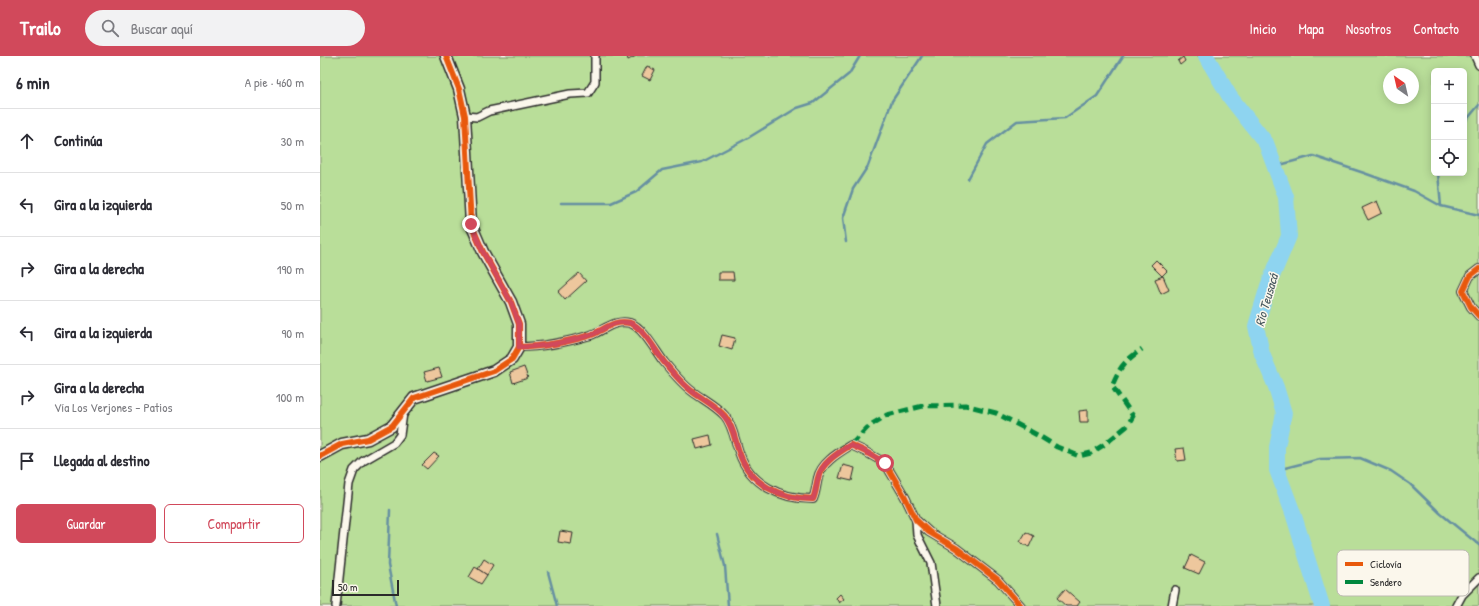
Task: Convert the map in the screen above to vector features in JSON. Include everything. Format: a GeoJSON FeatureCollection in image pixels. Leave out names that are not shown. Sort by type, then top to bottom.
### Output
{"type":"FeatureCollection","features":[{"type":"Feature","properties":{"kind":"street"},"geometry":{"type":"LineString","coordinates":[[320,456],[342,444],[368,439],[392,426],[414,398],[494,371],[512,359],[519,347],[519,324],[511,302],[483,252],[471,224],[465,116],[459,89],[446,56]]}},
{"type":"Feature","properties":{"kind":"street"},"geometry":{"type":"LineString","coordinates":[[465,116],[477,117],[489,111],[570,94],[588,93],[595,82],[596,56]]}},
{"type":"Feature","properties":{"kind":"street"},"geometry":{"type":"LineString","coordinates":[[1475,56],[1479,65]]}},
{"type":"Feature","properties":{"kind":"street"},"geometry":{"type":"LineString","coordinates":[[1479,269],[1470,276],[1463,291],[1471,308],[1479,316]]}},
{"type":"Feature","properties":{"kind":"street"},"geometry":{"type":"LineString","coordinates":[[519,347],[540,347],[592,334],[616,323],[631,323],[643,333],[674,374],[693,392],[714,406],[725,417],[734,434],[740,454],[755,479],[769,489],[798,499],[813,499],[816,493],[818,476],[825,464],[850,445],[864,451],[885,463],[905,497],[916,520],[929,532],[956,548],[998,580],[1021,606]]}},
{"type":"Feature","properties":{"kind":"street"},"geometry":{"type":"LineString","coordinates":[[336,606],[349,484],[354,470],[362,462],[394,443],[400,435],[403,411]]}},
{"type":"Feature","properties":{"kind":"street"},"geometry":{"type":"LineString","coordinates":[[916,520],[917,535],[931,563],[937,606]]}},
{"type":"Feature","properties":{"kind":"street"},"geometry":{"type":"LineString","coordinates":[[1469,588],[1479,578]]}},
{"type":"Feature","properties":{"kind":"street"},"geometry":{"type":"LineString","coordinates":[[1172,606],[1175,590]]}},
{"type":"Feature","properties":{"kind":"street"},"geometry":{"type":"LineString","coordinates":[[1456,606],[1461,596]]}},
{"type":"Feature","properties":{"kind":"green space"},"geometry":{"type":"Polygon","coordinates":[[[320,56],[1479,56],[1479,606],[320,606],[320,56]]]}},
{"type":"Feature","properties":{"kind":"building"},"geometry":{"type":"Polygon","coordinates":[[[627,56],[636,56],[628,60],[627,56]]]}},
{"type":"Feature","properties":{"kind":"building"},"geometry":{"type":"Polygon","coordinates":[[[1183,57],[1185,61],[1180,65],[1178,61],[1183,57]]]}},
{"type":"Feature","properties":{"kind":"building"},"geometry":{"type":"Polygon","coordinates":[[[647,66],[655,70],[650,80],[642,76],[647,66]]]}},
{"type":"Feature","properties":{"kind":"building"},"geometry":{"type":"Polygon","coordinates":[[[1377,201],[1382,213],[1368,220],[1362,208],[1377,201]]]}},
{"type":"Feature","properties":{"kind":"building"},"geometry":{"type":"Polygon","coordinates":[[[1156,260],[1167,271],[1162,276],[1151,265],[1156,260]]]}},
{"type":"Feature","properties":{"kind":"building"},"geometry":{"type":"Polygon","coordinates":[[[718,272],[733,272],[734,280],[718,280],[718,272]]]}},
{"type":"Feature","properties":{"kind":"building"},"geometry":{"type":"Polygon","coordinates":[[[579,273],[586,281],[565,300],[558,292],[579,273]]]}},
{"type":"Feature","properties":{"kind":"building"},"geometry":{"type":"Polygon","coordinates":[[[1163,276],[1169,290],[1161,294],[1155,279],[1163,276]]]}},
{"type":"Feature","properties":{"kind":"building"},"geometry":{"type":"Polygon","coordinates":[[[722,335],[735,338],[732,350],[719,346],[722,335]]]}},
{"type":"Feature","properties":{"kind":"building"},"geometry":{"type":"Polygon","coordinates":[[[524,367],[528,378],[513,383],[510,372],[524,367]]]}},
{"type":"Feature","properties":{"kind":"building"},"geometry":{"type":"Polygon","coordinates":[[[439,368],[442,377],[427,381],[424,372],[439,368]]]}},
{"type":"Feature","properties":{"kind":"building"},"geometry":{"type":"Polygon","coordinates":[[[1088,410],[1088,422],[1080,422],[1079,411],[1088,410]]]}},
{"type":"Feature","properties":{"kind":"building"},"geometry":{"type":"Polygon","coordinates":[[[710,435],[712,445],[697,449],[694,439],[710,435]]]}},
{"type":"Feature","properties":{"kind":"building"},"geometry":{"type":"Polygon","coordinates":[[[1184,448],[1186,460],[1177,461],[1175,449],[1184,448]]]}},
{"type":"Feature","properties":{"kind":"building"},"geometry":{"type":"Polygon","coordinates":[[[434,453],[439,456],[427,469],[422,465],[434,453]]]}},
{"type":"Feature","properties":{"kind":"building"},"geometry":{"type":"Polygon","coordinates":[[[843,465],[855,468],[852,481],[839,478],[843,465]]]}},
{"type":"Feature","properties":{"kind":"building"},"geometry":{"type":"Polygon","coordinates":[[[560,531],[573,533],[571,544],[558,542],[560,531]]]}},
{"type":"Feature","properties":{"kind":"building"},"geometry":{"type":"Polygon","coordinates":[[[1026,532],[1034,536],[1029,547],[1020,542],[1026,532]]]}},
{"type":"Feature","properties":{"kind":"building"},"geometry":{"type":"Polygon","coordinates":[[[1191,555],[1205,562],[1199,574],[1185,568],[1191,555]]]}},
{"type":"Feature","properties":{"kind":"building"},"geometry":{"type":"Polygon","coordinates":[[[484,559],[493,565],[487,575],[478,569],[484,559]]]}},
{"type":"Feature","properties":{"kind":"building"},"geometry":{"type":"Polygon","coordinates":[[[475,567],[487,575],[481,584],[469,577],[475,567]]]}},
{"type":"Feature","properties":{"kind":"building"},"geometry":{"type":"Polygon","coordinates":[[[1065,589],[1080,602],[1077,606],[1066,606],[1057,598],[1065,589]]]}},
{"type":"Feature","properties":{"kind":"building"},"geometry":{"type":"Polygon","coordinates":[[[840,594],[844,599],[839,603],[836,598],[840,594]]]}},
{"type":"Feature","properties":{"kind":"waterway"},"geometry":{"type":"LineString","coordinates":[[561,203],[611,203],[636,192],[662,170],[702,162],[748,138],[797,108],[813,103],[849,74],[860,56]]}},
{"type":"Feature","properties":{"kind":"waterway"},"geometry":{"type":"LineString","coordinates":[[846,242],[843,218],[853,189],[868,166],[892,101],[922,56]]}},
{"type":"Feature","properties":{"kind":"waterway"},"geometry":{"type":"LineString","coordinates":[[968,179],[987,144],[1017,121],[1065,118],[1097,96],[1123,56]]}},
{"type":"Feature","properties":{"kind":"waterway","name":"Río Teusacá"},"geometry":{"type":"LineString","coordinates":[[1206,56],[1230,97],[1266,143],[1286,197],[1289,236],[1268,286],[1256,326],[1262,354],[1276,387],[1284,413],[1277,447],[1277,470],[1293,513],[1322,606]]}},
{"type":"Feature","properties":{"kind":"waterway"},"geometry":{"type":"LineString","coordinates":[[1467,119],[1479,105]]}},
{"type":"Feature","properties":{"kind":"waterway"},"geometry":{"type":"LineString","coordinates":[[1276,166],[1313,156],[1414,191],[1441,206],[1479,215]]}},
{"type":"Feature","properties":{"kind":"waterway"},"geometry":{"type":"LineString","coordinates":[[1438,176],[1441,206]]}},
{"type":"Feature","properties":{"kind":"waterway"},"geometry":{"type":"LineString","coordinates":[[1277,470],[1320,459],[1360,458],[1391,471],[1410,484],[1440,513],[1479,545]]}},
{"type":"Feature","properties":{"kind":"waterway"},"geometry":{"type":"LineString","coordinates":[[390,510],[388,565],[396,606]]}},
{"type":"Feature","properties":{"kind":"waterway"},"geometry":{"type":"LineString","coordinates":[[717,534],[725,566],[728,606]]}},
{"type":"Feature","properties":{"kind":"waterway"},"geometry":{"type":"LineString","coordinates":[[548,572],[557,606]]}},
{"type":"Feature","properties":{"kind":"marked path"},"geometry":{"type":"LineString","coordinates":[[851,445],[869,426],[887,415],[923,406],[965,405],[996,413],[1057,447],[1079,456],[1091,453],[1105,444],[1127,426],[1133,416],[1112,386],[1124,364],[1142,349]]}},
{"type":"Feature","properties":{"kind":"cycle path"},"geometry":{"type":"LineString","coordinates":[[320,456],[342,444],[368,439],[392,426],[414,398],[494,371],[512,359],[519,347],[519,324],[511,302],[483,252],[471,224],[465,116],[459,89],[446,56]]}},
{"type":"Feature","properties":{"kind":"cycle path"},"geometry":{"type":"LineString","coordinates":[[1479,269],[1470,276],[1463,291],[1471,307],[1479,316]]}},
{"type":"Feature","properties":{"kind":"cycle path"},"geometry":{"type":"LineString","coordinates":[[519,347],[555,344],[573,340],[591,335],[619,322],[635,325],[649,340],[664,362],[681,382],[718,409],[725,416],[732,429],[744,463],[751,473],[768,488],[789,496],[813,499],[818,478],[826,463],[851,445],[864,451],[885,463],[905,497],[916,520],[929,532],[956,548],[998,580],[1021,606]]}},
{"type":"Feature","properties":{"kind":"route"},"geometry":{"type":"LineString","coordinates":[[471,224],[483,252],[511,302],[519,324],[519,347],[540,347],[592,334],[616,323],[631,323],[643,333],[674,374],[693,392],[714,406],[725,417],[734,434],[740,454],[755,479],[769,489],[798,499],[813,499],[816,493],[818,476],[825,464],[850,445],[885,463]]}}]}
